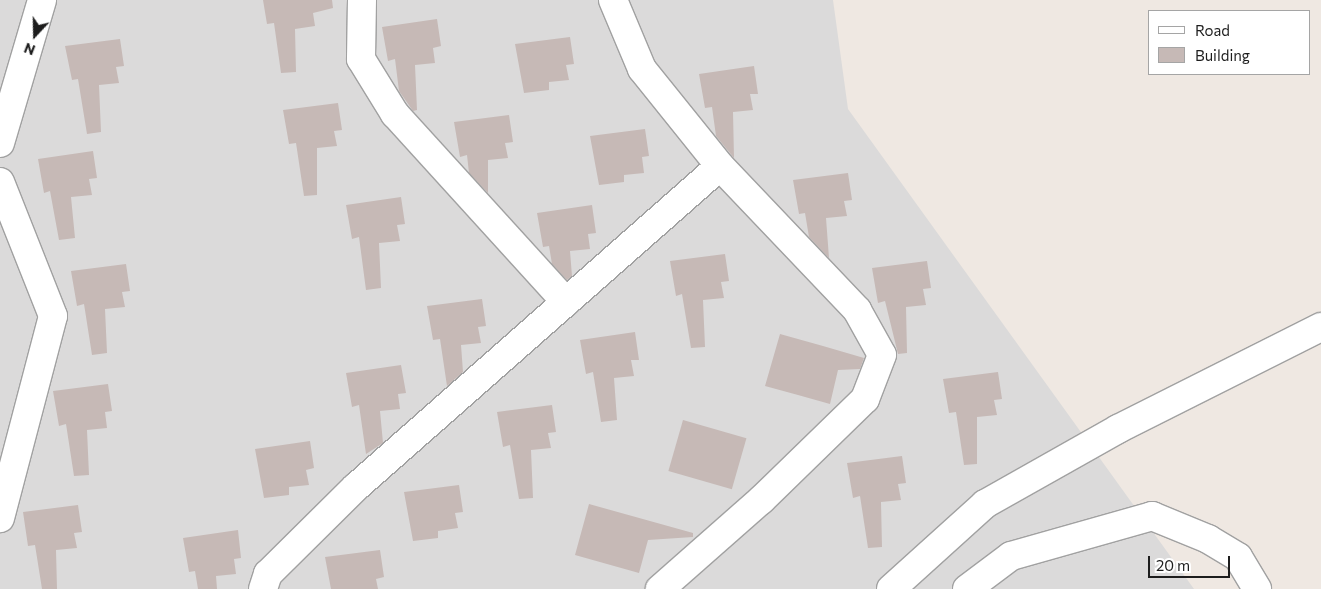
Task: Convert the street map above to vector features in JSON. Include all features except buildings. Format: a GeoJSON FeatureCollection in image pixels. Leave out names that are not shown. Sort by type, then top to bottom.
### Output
{"type":"FeatureCollection","features":[{"type":"Feature","properties":{"kind":"street"},"geometry":{"type":"LineString","coordinates":[[0,143],[42,0]]}},
{"type":"Feature","properties":{"kind":"street"},"geometry":{"type":"LineString","coordinates":[[362,0],[361,59],[395,114],[566,302]]}},
{"type":"Feature","properties":{"kind":"street"},"geometry":{"type":"LineString","coordinates":[[613,0],[642,69],[720,166],[857,310],[882,355],[865,399],[761,500],[660,589]]}},
{"type":"Feature","properties":{"kind":"street"},"geometry":{"type":"LineString","coordinates":[[263,589],[268,574],[356,487],[720,166]]}},
{"type":"Feature","properties":{"kind":"street"},"geometry":{"type":"LineString","coordinates":[[0,182],[53,316],[0,518]]}},
{"type":"Feature","properties":{"kind":"street"},"geometry":{"type":"LineString","coordinates":[[891,589],[985,504],[1118,429],[1321,327]]}},
{"type":"Feature","properties":{"kind":"street"},"geometry":{"type":"LineString","coordinates":[[967,589],[1011,556],[1152,516],[1208,539],[1238,557],[1257,589]]}},
{"type":"Feature","properties":{"kind":"shaded area"},"geometry":{"type":"Polygon","coordinates":[[[0,0],[833,0],[848,109],[1194,589],[0,589],[0,0]]]}}]}
